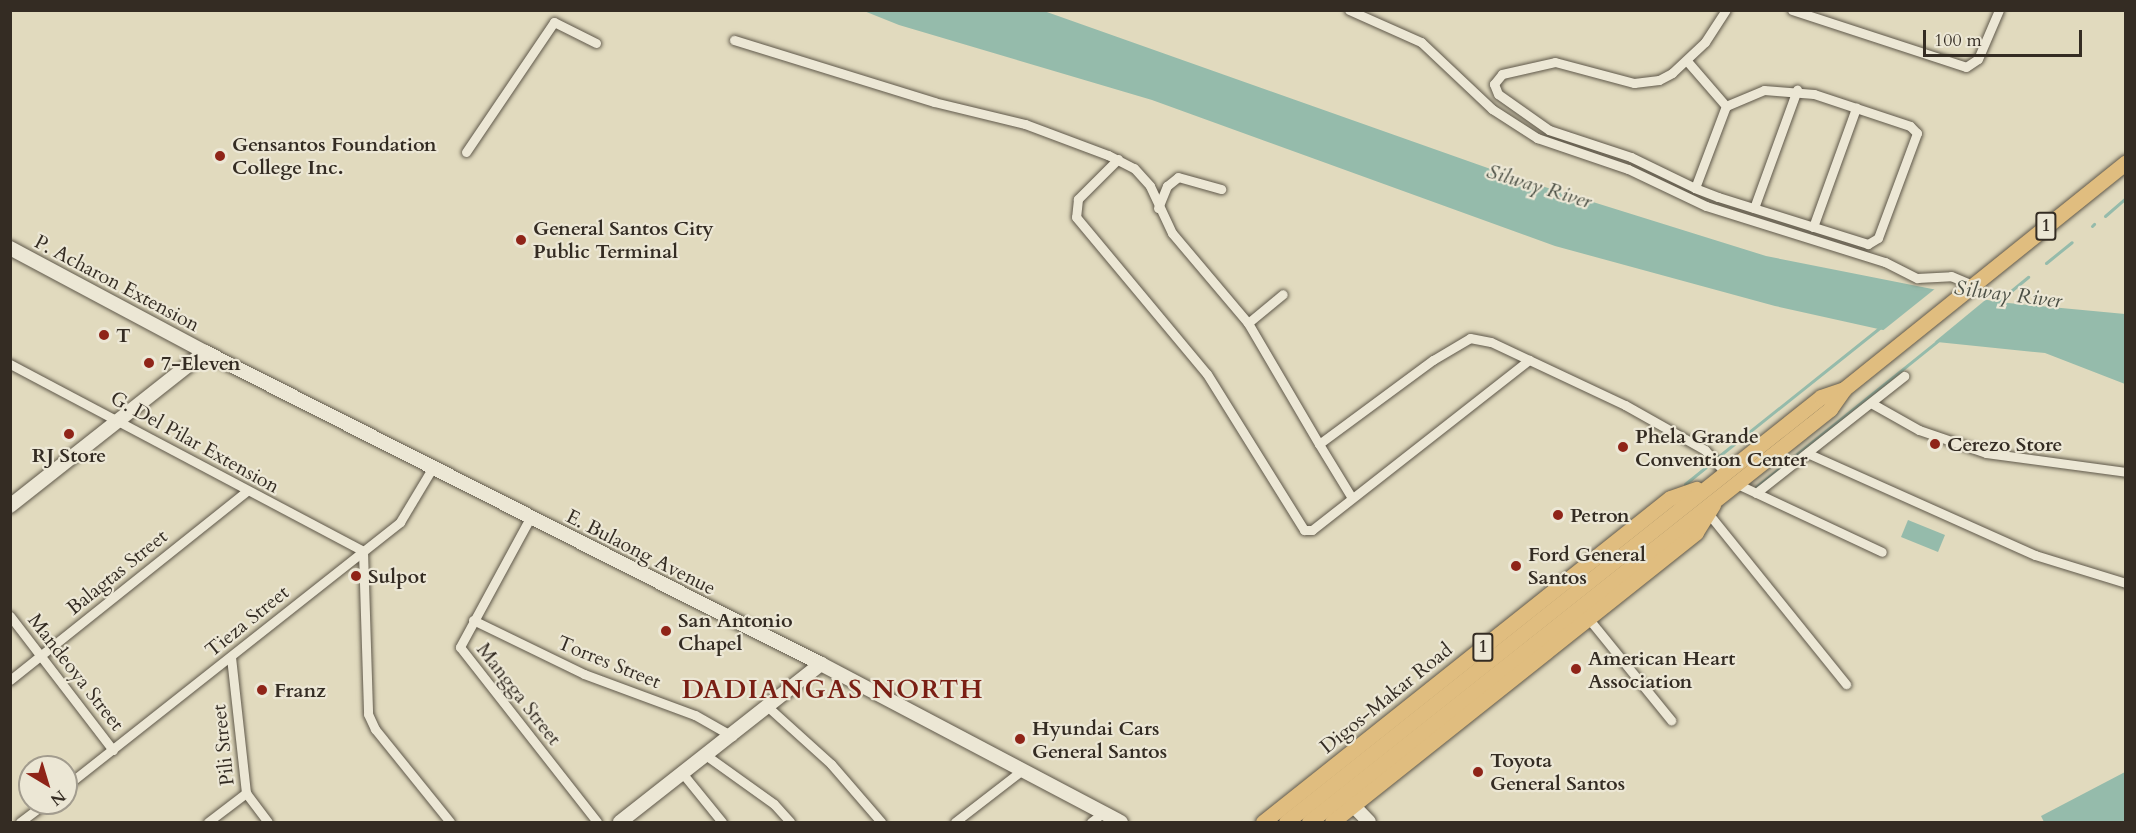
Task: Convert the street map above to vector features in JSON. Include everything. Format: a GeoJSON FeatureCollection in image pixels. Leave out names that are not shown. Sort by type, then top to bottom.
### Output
{"type":"FeatureCollection","features":[{"type":"Feature","properties":{"kind":"main road","name":"Digos-Makar Road"},"geometry":{"type":"LineString","coordinates":[[1309,822],[1730,478],[1830,409],[1844,389],[2126,162]]}},
{"type":"Feature","properties":{"kind":"main road","name":"P. Acharon Extension"},"geometry":{"type":"LineString","coordinates":[[10,248],[205,352]]}},
{"type":"Feature","properties":{"kind":"main road"},"geometry":{"type":"LineString","coordinates":[[10,506],[205,352]]}},
{"type":"Feature","properties":{"kind":"main road","name":"E. Bulaong Avenue"},"geometry":{"type":"LineString","coordinates":[[205,352],[821,664],[1121,822]]}},
{"type":"Feature","properties":{"kind":"main road","name":"Digos-Makar Road"},"geometry":{"type":"LineString","coordinates":[[1332,822],[1696,532],[1708,513],[1715,490]]}},
{"type":"Feature","properties":{"kind":"main road","name":"Digos-Makar Road"},"geometry":{"type":"LineString","coordinates":[[1263,822],[1670,498],[1715,490]]}},
{"type":"Feature","properties":{"kind":"main road","name":"Digos-Makar Road"},"geometry":{"type":"LineString","coordinates":[[1286,822],[1715,490]]}},
{"type":"Feature","properties":{"kind":"main road"},"geometry":{"type":"LineString","coordinates":[[620,822],[707,756],[821,664]]}},
{"type":"Feature","properties":{"kind":"main road"},"geometry":{"type":"LineString","coordinates":[[1323,775],[1369,822]]}},
{"type":"Feature","properties":{"kind":"street"},"geometry":{"type":"LineString","coordinates":[[1349,10],[1421,42],[1492,109],[1537,138],[1628,169],[1706,206],[1885,262],[1917,278],[1951,276],[1969,287]]}},
{"type":"Feature","properties":{"kind":"street"},"geometry":{"type":"LineString","coordinates":[[1695,188],[1726,106],[1764,90],[1797,90],[1910,126],[1916,131],[1916,138],[1874,243],[1865,244],[1695,188],[1630,157],[1541,126],[1494,87],[1502,75],[1548,63],[1564,63],[1614,78],[1646,83],[1672,73],[1687,61],[1726,10]]}},
{"type":"Feature","properties":{"kind":"street"},"geometry":{"type":"LineString","coordinates":[[1792,10],[1970,67],[1978,60],[1999,10]]}},
{"type":"Feature","properties":{"kind":"street"},"geometry":{"type":"LineString","coordinates":[[466,153],[554,22],[596,43]]}},
{"type":"Feature","properties":{"kind":"street"},"geometry":{"type":"LineString","coordinates":[[734,40],[934,102],[1025,124],[1118,159],[1144,177],[1172,234],[1248,323],[1352,498]]}},
{"type":"Feature","properties":{"kind":"street"},"geometry":{"type":"LineString","coordinates":[[1687,61],[1726,106]]}},
{"type":"Feature","properties":{"kind":"street"},"geometry":{"type":"LineString","coordinates":[[1754,208],[1797,90]]}},
{"type":"Feature","properties":{"kind":"street"},"geometry":{"type":"LineString","coordinates":[[1814,227],[1856,108]]}},
{"type":"Feature","properties":{"kind":"street"},"geometry":{"type":"LineString","coordinates":[[1118,159],[1078,200],[1074,211],[1082,225],[1157,310],[1207,374],[1301,528],[1312,530],[1528,360]]}},
{"type":"Feature","properties":{"kind":"street"},"geometry":{"type":"LineString","coordinates":[[1158,208],[1167,186],[1178,177],[1221,189]]}},
{"type":"Feature","properties":{"kind":"street"},"geometry":{"type":"LineString","coordinates":[[1248,323],[1283,294]]}},
{"type":"Feature","properties":{"kind":"street"},"geometry":{"type":"LineString","coordinates":[[1319,444],[1462,341],[1470,338],[1491,342],[1680,435],[1705,450],[1730,478],[1756,494],[1882,552]]}},
{"type":"Feature","properties":{"kind":"street","name":"G. Del Pilar Extension"},"geometry":{"type":"LineString","coordinates":[[10,364],[363,551]]}},
{"type":"Feature","properties":{"kind":"street"},"geometry":{"type":"LineString","coordinates":[[1756,494],[1904,376]]}},
{"type":"Feature","properties":{"kind":"street"},"geometry":{"type":"LineString","coordinates":[[1871,403],[1919,430],[1986,453],[2126,472]]}},
{"type":"Feature","properties":{"kind":"street"},"geometry":{"type":"LineString","coordinates":[[1807,453],[2035,555],[2126,583]]}},
{"type":"Feature","properties":{"kind":"street","name":"Tieza Street"},"geometry":{"type":"LineString","coordinates":[[78,777],[400,522],[433,467]]}},
{"type":"Feature","properties":{"kind":"street","name":"Balagtas Street"},"geometry":{"type":"LineString","coordinates":[[10,680],[247,491]]}},
{"type":"Feature","properties":{"kind":"street"},"geometry":{"type":"LineString","coordinates":[[1708,513],[1846,684]]}},
{"type":"Feature","properties":{"kind":"street","name":"Mangga Street"},"geometry":{"type":"LineString","coordinates":[[530,518],[473,620],[462,651],[597,822]]}},
{"type":"Feature","properties":{"kind":"street"},"geometry":{"type":"LineString","coordinates":[[363,551],[368,714],[375,729],[450,822]]}},
{"type":"Feature","properties":{"kind":"street","name":"Mandeoya Street"},"geometry":{"type":"LineString","coordinates":[[10,616],[113,750]]}},
{"type":"Feature","properties":{"kind":"street"},"geometry":{"type":"LineString","coordinates":[[1588,618],[1671,720]]}},
{"type":"Feature","properties":{"kind":"street","name":"Torres Street"},"geometry":{"type":"LineString","coordinates":[[473,620],[584,674],[695,715],[732,736]]}},
{"type":"Feature","properties":{"kind":"street","name":"Pili Street"},"geometry":{"type":"LineString","coordinates":[[231,657],[246,794],[268,822]]}},
{"type":"Feature","properties":{"kind":"street"},"geometry":{"type":"LineString","coordinates":[[768,707],[831,764],[881,822]]}},
{"type":"Feature","properties":{"kind":"street"},"geometry":{"type":"LineString","coordinates":[[707,756],[774,804],[790,822]]}},
{"type":"Feature","properties":{"kind":"street"},"geometry":{"type":"LineString","coordinates":[[955,822],[1022,771]]}},
{"type":"Feature","properties":{"kind":"street"},"geometry":{"type":"LineString","coordinates":[[683,774],[722,822]]}},
{"type":"Feature","properties":{"kind":"street"},"geometry":{"type":"LineString","coordinates":[[208,822],[246,794]]}},
{"type":"Feature","properties":{"kind":"street"},"geometry":{"type":"LineString","coordinates":[[1091,822],[1103,813]]}},
{"type":"Feature","properties":{"kind":"water","name":"Silway River"},"geometry":{"type":"Polygon","coordinates":[[[864,11],[1044,11],[1516,178],[1766,256],[1998,302],[2125,314],[2125,384],[2045,353],[1937,342],[1775,306],[1555,246],[1152,100],[899,25],[864,11]]]}},
{"type":"Feature","properties":{"kind":"water"},"geometry":{"type":"Polygon","coordinates":[[[1908,520],[1945,535],[1938,552],[1901,537],[1908,520]]]}},
{"type":"Feature","properties":{"kind":"water"},"geometry":{"type":"Polygon","coordinates":[[[2125,772],[2125,822],[2044,822],[2041,816],[2125,772]]]}},
{"type":"Feature","properties":{"kind":"pier"},"geometry":{"type":"Polygon","coordinates":[[[1936,288],[1989,297],[1932,344],[1881,332],[1936,288]]]}},
{"type":"Feature","properties":{"kind":"waterway"},"geometry":{"type":"LineString","coordinates":[[2105,216],[2126,198]]}},
{"type":"Feature","properties":{"kind":"waterway"},"geometry":{"type":"LineString","coordinates":[[2046,263],[2072,242]]}},
{"type":"Feature","properties":{"kind":"waterway","name":"Silway River"},"geometry":{"type":"LineString","coordinates":[[1995,304],[2028,277]]}},
{"type":"Feature","properties":{"kind":"waterway"},"geometry":{"type":"LineString","coordinates":[[1719,456],[1882,326]]}},
{"type":"Feature","properties":{"kind":"waterway"},"geometry":{"type":"LineString","coordinates":[[1756,487],[1940,339]]}},
{"type":"Feature","properties":{"kind":"waterway"},"geometry":{"type":"LineString","coordinates":[[1685,484],[1711,463]]}},
{"type":"Feature","properties":{"kind":"place","name":"Gensantos Foundation College Inc."},"geometry":{"type":"Point","coordinates":[220,156]}},
{"type":"Feature","properties":{"kind":"place","name":"General Santos City Public Terminal"},"geometry":{"type":"Point","coordinates":[521,240]}},
{"type":"Feature","properties":{"kind":"place","name":"T"},"geometry":{"type":"Point","coordinates":[104,335]}},
{"type":"Feature","properties":{"kind":"place","name":"7-Eleven"},"geometry":{"type":"Point","coordinates":[149,363]}},
{"type":"Feature","properties":{"kind":"place","name":"RJ Store"},"geometry":{"type":"Point","coordinates":[69,434]}},
{"type":"Feature","properties":{"kind":"place","name":"Cerezo Store"},"geometry":{"type":"Point","coordinates":[1935,444]}},
{"type":"Feature","properties":{"kind":"place","name":"Phela Grande Convention Center"},"geometry":{"type":"Point","coordinates":[1623,447]}},
{"type":"Feature","properties":{"kind":"place","name":"Petron"},"geometry":{"type":"Point","coordinates":[1558,515]}},
{"type":"Feature","properties":{"kind":"place","name":"Ford General Santos"},"geometry":{"type":"Point","coordinates":[1516,566]}},
{"type":"Feature","properties":{"kind":"place","name":"Sulpot"},"geometry":{"type":"Point","coordinates":[356,576]}},
{"type":"Feature","properties":{"kind":"place","name":"San Antonio Chapel"},"geometry":{"type":"Point","coordinates":[666,631]}},
{"type":"Feature","properties":{"kind":"place","name":"American Heart Association"},"geometry":{"type":"Point","coordinates":[1576,669]}},
{"type":"Feature","properties":{"kind":"place","name":"Franz"},"geometry":{"type":"Point","coordinates":[262,690]}},
{"type":"Feature","properties":{"kind":"place","name":"Hyundai Cars General Santos"},"geometry":{"type":"Point","coordinates":[1020,739]}},
{"type":"Feature","properties":{"kind":"place","name":"Toyota General Santos"},"geometry":{"type":"Point","coordinates":[1478,772]}},
{"type":"Feature","properties":{"kind":"district","name":"DADIANGAS NORTH"},"geometry":{"type":"Point","coordinates":[833,690]}}]}
